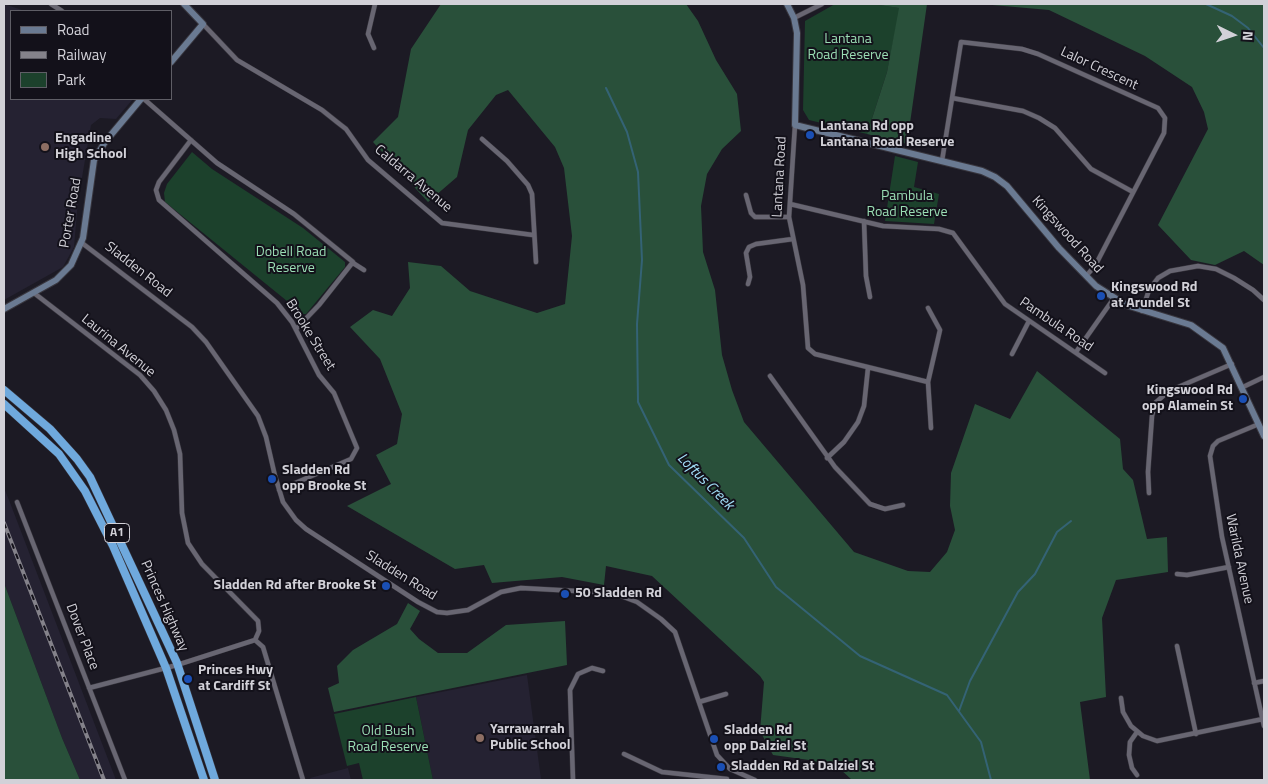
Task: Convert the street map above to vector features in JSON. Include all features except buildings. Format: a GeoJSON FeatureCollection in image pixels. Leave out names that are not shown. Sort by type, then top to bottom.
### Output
{"type":"FeatureCollection","features":[{"type":"Feature","properties":{"kind":"highway","name":"Princes Highway"},"geometry":{"type":"LineString","coordinates":[[4,390],[50,429],[77,459],[90,477],[177,665],[215,780]]}},
{"type":"Feature","properties":{"kind":"highway","name":"Princes Highway"},"geometry":{"type":"LineString","coordinates":[[4,404],[59,454],[75,474],[113,546],[166,668],[204,780]]}},
{"type":"Feature","properties":{"kind":"street","name":"Caldarra Avenue"},"geometry":{"type":"LineString","coordinates":[[184,4],[237,60],[322,110],[346,129],[368,160],[442,223],[533,235]]}},
{"type":"Feature","properties":{"kind":"street"},"geometry":{"type":"LineString","coordinates":[[374,48],[368,34],[375,4]]}},
{"type":"Feature","properties":{"kind":"street","name":"Lantana Road"},"geometry":{"type":"LineString","coordinates":[[787,4],[794,18],[798,45],[789,217],[792,239],[803,284],[809,351],[868,368]]}},
{"type":"Feature","properties":{"kind":"street"},"geometry":{"type":"LineString","coordinates":[[794,18],[822,4]]}},
{"type":"Feature","properties":{"kind":"street"},"geometry":{"type":"LineString","coordinates":[[172,61],[203,24]]}},
{"type":"Feature","properties":{"kind":"street","name":"Lalor Crescent"},"geometry":{"type":"LineString","coordinates":[[942,161],[960,42],[1022,49],[1038,54],[1158,108],[1164,114],[1165,127],[1095,266],[1086,276]]}},
{"type":"Feature","properties":{"kind":"street"},"geometry":{"type":"LineString","coordinates":[[952,98],[1023,111],[1039,118],[1062,135],[1091,169],[1133,192]]}},
{"type":"Feature","properties":{"kind":"street","name":"Porter Road"},"geometry":{"type":"LineString","coordinates":[[4,309],[64,274],[75,259],[82,243],[94,160],[105,142],[141,100]]}},
{"type":"Feature","properties":{"kind":"street"},"geometry":{"type":"LineString","coordinates":[[143,100],[217,163],[307,223],[353,263],[364,270]]}},
{"type":"Feature","properties":{"kind":"street","name":"Kingswood Road"},"geometry":{"type":"LineString","coordinates":[[795,125],[982,171],[1004,183],[1086,276],[1114,298],[1142,311],[1196,328],[1223,348],[1264,436]]}},
{"type":"Feature","properties":{"kind":"street"},"geometry":{"type":"LineString","coordinates":[[482,138],[507,161],[528,185],[532,194],[536,262]]}},
{"type":"Feature","properties":{"kind":"street","name":"Brooke Street"},"geometry":{"type":"LineString","coordinates":[[191,140],[158,182],[156,190],[159,200],[273,299],[296,329],[314,367],[334,393],[357,448],[351,459],[279,490]]}},
{"type":"Feature","properties":{"kind":"street"},"geometry":{"type":"LineString","coordinates":[[746,195],[751,213],[755,217],[789,217]]}},
{"type":"Feature","properties":{"kind":"street","name":"Pambula Road"},"geometry":{"type":"LineString","coordinates":[[790,204],[892,227],[939,229],[953,233],[1005,304],[1105,373]]}},
{"type":"Feature","properties":{"kind":"street"},"geometry":{"type":"LineString","coordinates":[[864,221],[866,276],[870,297]]}},
{"type":"Feature","properties":{"kind":"street"},"geometry":{"type":"LineString","coordinates":[[748,284],[750,277],[746,253],[749,247],[756,244],[792,239]]}},
{"type":"Feature","properties":{"kind":"street","name":"Sladden Road"},"geometry":{"type":"LineString","coordinates":[[82,243],[192,326],[206,342],[258,416],[266,437],[279,490],[289,511],[306,529],[418,602],[437,612],[462,611],[501,592],[521,588],[613,593],[632,600],[661,619],[675,632],[715,752],[730,769],[754,780]]}},
{"type":"Feature","properties":{"kind":"street"},"geometry":{"type":"LineString","coordinates":[[296,329],[319,305],[353,263]]}},
{"type":"Feature","properties":{"kind":"street"},"geometry":{"type":"LineString","coordinates":[[1142,311],[1149,290],[1158,278],[1170,270],[1198,266],[1216,270],[1234,278],[1253,290],[1264,300]]}},
{"type":"Feature","properties":{"kind":"street","name":"Laurina Avenue"},"geometry":{"type":"LineString","coordinates":[[34,293],[132,368],[159,398],[170,419],[177,441],[182,523],[188,544],[202,564],[257,618],[259,627],[255,640]]}},
{"type":"Feature","properties":{"kind":"street"},"geometry":{"type":"LineString","coordinates":[[1076,352],[1114,298]]}},
{"type":"Feature","properties":{"kind":"street"},"geometry":{"type":"LineString","coordinates":[[928,308],[940,330],[928,382],[931,428]]}},
{"type":"Feature","properties":{"kind":"street"},"geometry":{"type":"LineString","coordinates":[[1012,354],[1029,321]]}},
{"type":"Feature","properties":{"kind":"street"},"geometry":{"type":"LineString","coordinates":[[1149,493],[1148,472],[1152,416],[1155,403],[1169,391],[1232,364]]}},
{"type":"Feature","properties":{"kind":"street"},"geometry":{"type":"LineString","coordinates":[[827,458],[840,446],[858,422],[864,406],[868,368],[928,382]]}},
{"type":"Feature","properties":{"kind":"street"},"geometry":{"type":"LineString","coordinates":[[770,376],[827,458],[870,504],[885,509],[902,505]]}},
{"type":"Feature","properties":{"kind":"street"},"geometry":{"type":"LineString","coordinates":[[1242,387],[1264,377]]}},
{"type":"Feature","properties":{"kind":"street","name":"Warilda Avenue"},"geometry":{"type":"LineString","coordinates":[[1259,424],[1218,441],[1210,452],[1218,518],[1264,726]]}},
{"type":"Feature","properties":{"kind":"street","name":"Dover Place"},"geometry":{"type":"LineString","coordinates":[[17,502],[125,780]]}},
{"type":"Feature","properties":{"kind":"street"},"geometry":{"type":"LineString","coordinates":[[1177,574],[1187,575],[1229,567]]}},
{"type":"Feature","properties":{"kind":"street"},"geometry":{"type":"LineString","coordinates":[[90,688],[177,665],[255,640],[263,647],[303,780]]}},
{"type":"Feature","properties":{"kind":"street"},"geometry":{"type":"LineString","coordinates":[[1177,646],[1196,734]]}},
{"type":"Feature","properties":{"kind":"street"},"geometry":{"type":"LineString","coordinates":[[574,780],[570,690],[578,674],[592,668],[603,671]]}},
{"type":"Feature","properties":{"kind":"street"},"geometry":{"type":"LineString","coordinates":[[1254,683],[1264,681]]}},
{"type":"Feature","properties":{"kind":"street"},"geometry":{"type":"LineString","coordinates":[[699,702],[726,694]]}},
{"type":"Feature","properties":{"kind":"street"},"geometry":{"type":"LineString","coordinates":[[1121,698],[1126,719],[1137,732],[1157,741],[1263,719]]}},
{"type":"Feature","properties":{"kind":"street"},"geometry":{"type":"LineString","coordinates":[[1137,732],[1130,742],[1129,755],[1132,768],[1137,775]]}},
{"type":"Feature","properties":{"kind":"street"},"geometry":{"type":"LineString","coordinates":[[624,754],[658,771],[727,780],[730,769]]}},
{"type":"Feature","properties":{"kind":"shaded area","name":"Engadine High School"},"geometry":{"type":"Polygon","coordinates":[[[4,4],[22,10],[10,10],[10,100],[132,100],[116,119],[100,118],[91,125],[78,201],[74,247],[63,267],[4,300],[4,4]]]}},
{"type":"Feature","properties":{"kind":"shaded area"},"geometry":{"type":"Polygon","coordinates":[[[4,488],[116,780],[80,780],[62,738],[4,583],[4,488]]]}},
{"type":"Feature","properties":{"kind":"shaded area","name":"Yarrawarrah Public School"},"geometry":{"type":"Polygon","coordinates":[[[527,675],[541,779],[433,780],[416,697],[527,675]]]}},
{"type":"Feature","properties":{"kind":"shaded area"},"geometry":{"type":"Polygon","coordinates":[[[348,768],[351,780],[311,780],[310,778],[348,768]]]}},
{"type":"Feature","properties":{"kind":"green space"},"geometry":{"type":"Polygon","coordinates":[[[441,4],[686,4],[698,21],[716,60],[737,94],[741,131],[722,149],[707,174],[701,206],[703,252],[715,290],[722,355],[732,390],[744,422],[854,552],[908,571],[930,572],[947,552],[955,530],[950,506],[951,473],[975,404],[1010,419],[1037,371],[1120,439],[1123,469],[1133,480],[1147,539],[1167,537],[1168,572],[1116,580],[1102,618],[1106,697],[1080,702],[1090,780],[852,780],[840,769],[809,760],[773,755],[760,731],[764,682],[760,676],[652,576],[606,566],[604,585],[562,577],[492,583],[484,565],[455,569],[347,506],[391,484],[376,455],[397,444],[402,414],[380,359],[350,327],[373,310],[392,316],[410,288],[408,262],[441,266],[470,291],[537,313],[565,304],[572,236],[564,168],[555,147],[508,90],[496,95],[468,130],[457,177],[428,202],[373,142],[398,117],[411,49],[441,4]]]}},
{"type":"Feature","properties":{"kind":"green space","name":"Lantana Road Reserve"},"geometry":{"type":"Polygon","coordinates":[[[835,4],[872,4],[900,8],[887,72],[867,134],[809,120],[803,110],[805,21],[835,4]]]}},
{"type":"Feature","properties":{"kind":"green space"},"geometry":{"type":"Polygon","coordinates":[[[872,4],[927,4],[907,144],[867,134],[887,72],[899,8],[872,4]]]}},
{"type":"Feature","properties":{"kind":"green space"},"geometry":{"type":"Polygon","coordinates":[[[981,4],[1264,4],[1264,265],[1244,251],[1215,265],[1191,260],[1158,225],[1208,129],[1204,112],[1192,87],[1145,56],[1049,10],[981,4]]]}},
{"type":"Feature","properties":{"kind":"green space","name":"Dobell Road Reserve"},"geometry":{"type":"Polygon","coordinates":[[[192,152],[212,169],[303,228],[345,262],[345,267],[306,314],[303,314],[165,202],[164,193],[167,184],[192,152]]]}},
{"type":"Feature","properties":{"kind":"green space","name":"Pambula Road Reserve"},"geometry":{"type":"Polygon","coordinates":[[[895,156],[918,162],[914,187],[939,194],[934,224],[885,221],[895,156]]]}},
{"type":"Feature","properties":{"kind":"green space"},"geometry":{"type":"Polygon","coordinates":[[[4,583],[62,738],[80,780],[4,780],[4,583]]]}},
{"type":"Feature","properties":{"kind":"green space"},"geometry":{"type":"Polygon","coordinates":[[[408,603],[420,611],[410,629],[419,639],[438,653],[467,653],[506,625],[565,621],[567,665],[334,712],[328,688],[339,683],[337,666],[353,650],[397,624],[408,603]]]}},
{"type":"Feature","properties":{"kind":"green space","name":"Old Bush Road Reserve"},"geometry":{"type":"Polygon","coordinates":[[[416,697],[433,780],[363,780],[359,763],[347,766],[334,714],[416,697]]]}},
{"type":"Feature","properties":{"kind":"waterway"},"geometry":{"type":"LineString","coordinates":[[1206,4],[1232,16],[1248,28],[1264,48]]}},
{"type":"Feature","properties":{"kind":"waterway","name":"Loftus Creek"},"geometry":{"type":"LineString","coordinates":[[606,88],[627,132],[638,172],[642,260],[637,324],[638,402],[669,465],[744,538],[776,587],[860,656],[947,695],[981,742],[991,780]]}},
{"type":"Feature","properties":{"kind":"waterway"},"geometry":{"type":"LineString","coordinates":[[959,711],[970,681],[1018,592],[1035,574],[1057,532],[1071,521]]}},
{"type":"Feature","properties":{"kind":"railway"},"geometry":{"type":"LineString","coordinates":[[4,523],[104,780]]}},
{"type":"Feature","properties":{"kind":"place","name":"Lantana Rd opp Lantana Road Reserve"},"geometry":{"type":"Point","coordinates":[810,135]}},
{"type":"Feature","properties":{"kind":"place","name":"Engadine High School"},"geometry":{"type":"Point","coordinates":[45,147]}},
{"type":"Feature","properties":{"kind":"place","name":"Kingswood Rd at Arundel St"},"geometry":{"type":"Point","coordinates":[1101,296]}},
{"type":"Feature","properties":{"kind":"place","name":"Kingswood Rd opp Alamein St"},"geometry":{"type":"Point","coordinates":[1243,399]}},
{"type":"Feature","properties":{"kind":"place","name":"Sladden Rd opp Brooke St"},"geometry":{"type":"Point","coordinates":[272,479]}},
{"type":"Feature","properties":{"kind":"place","name":"Sladden Rd after Brooke St"},"geometry":{"type":"Point","coordinates":[386,586]}},
{"type":"Feature","properties":{"kind":"place","name":"50 Sladden Rd"},"geometry":{"type":"Point","coordinates":[565,594]}},
{"type":"Feature","properties":{"kind":"place","name":"Princes Hwy at Cardiff St"},"geometry":{"type":"Point","coordinates":[188,679]}},
{"type":"Feature","properties":{"kind":"place","name":"Yarrawarrah Public School"},"geometry":{"type":"Point","coordinates":[480,738]}},
{"type":"Feature","properties":{"kind":"place","name":"Sladden Rd opp Dalziel St"},"geometry":{"type":"Point","coordinates":[714,739]}},
{"type":"Feature","properties":{"kind":"place","name":"Sladden Rd at Dalziel St"},"geometry":{"type":"Point","coordinates":[721,767]}}]}
